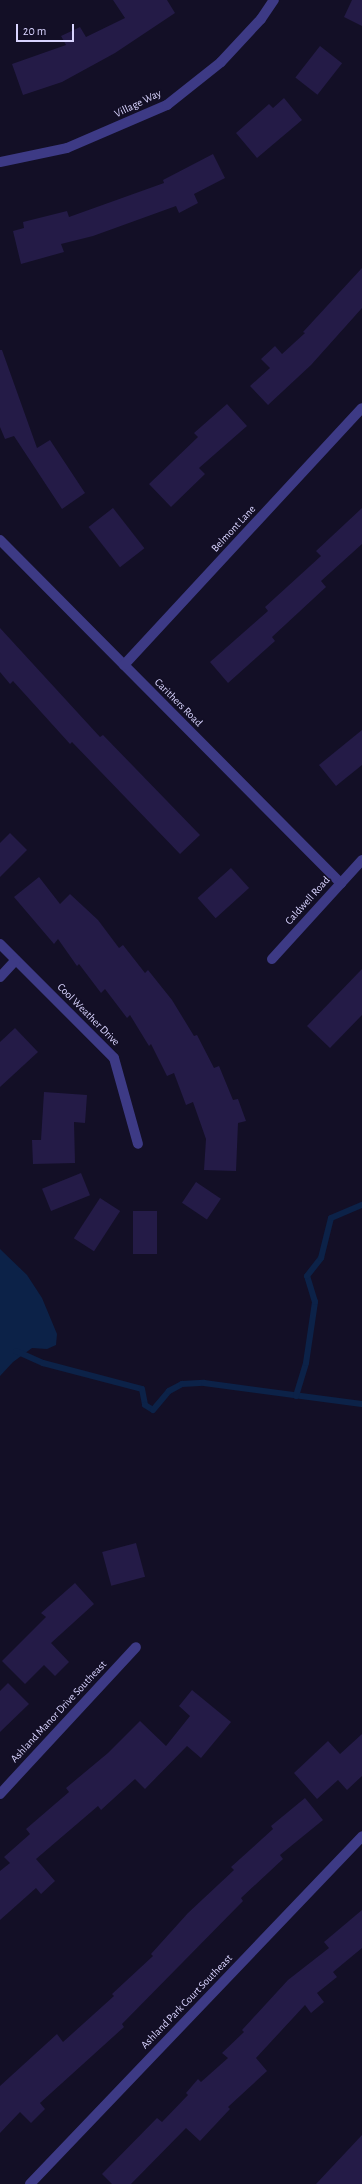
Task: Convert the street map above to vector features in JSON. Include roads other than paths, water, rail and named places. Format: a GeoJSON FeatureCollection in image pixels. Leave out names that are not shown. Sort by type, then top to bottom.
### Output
{"type":"FeatureCollection","features":[{"type":"Feature","properties":{"kind":"street","name":"Village Way"},"geometry":{"type":"LineString","coordinates":[[0,162],[68,148],[167,105],[221,62],[262,20],[274,0]]}},
{"type":"Feature","properties":{"kind":"street","name":"Belmont Lane"},"geometry":{"type":"LineString","coordinates":[[124,665],[362,408]]}},
{"type":"Feature","properties":{"kind":"street","name":"Carithers Road"},"geometry":{"type":"LineString","coordinates":[[0,540],[341,882]]}},
{"type":"Feature","properties":{"kind":"street","name":"Caldwell Road"},"geometry":{"type":"LineString","coordinates":[[272,958],[362,860]]}},
{"type":"Feature","properties":{"kind":"street","name":"Cool Weather Drive"},"geometry":{"type":"LineString","coordinates":[[0,944],[114,1058],[138,1144]]}},
{"type":"Feature","properties":{"kind":"street"},"geometry":{"type":"LineString","coordinates":[[0,977],[16,960]]}},
{"type":"Feature","properties":{"kind":"street","name":"Ashland Manor Drive Southeast"},"geometry":{"type":"LineString","coordinates":[[0,1794],[136,1648]]}},
{"type":"Feature","properties":{"kind":"street","name":"Ashland Park Court Southeast"},"geometry":{"type":"LineString","coordinates":[[30,2184],[362,1836]]}},
{"type":"Feature","properties":{"kind":"water"},"geometry":{"type":"Polygon","coordinates":[[[0,1249],[27,1275],[42,1298],[57,1334],[56,1345],[47,1349],[32,1348],[13,1362],[0,1376],[0,1249]]]}},
{"type":"Feature","properties":{"kind":"waterway"},"geometry":{"type":"LineString","coordinates":[[296,1396],[306,1363],[315,1302],[307,1276],[321,1258],[331,1218],[362,1205]]}},
{"type":"Feature","properties":{"kind":"waterway"},"geometry":{"type":"LineString","coordinates":[[16,1351],[43,1363],[142,1389],[145,1405],[153,1410],[169,1391],[182,1384],[204,1383],[362,1404]]}}]}
